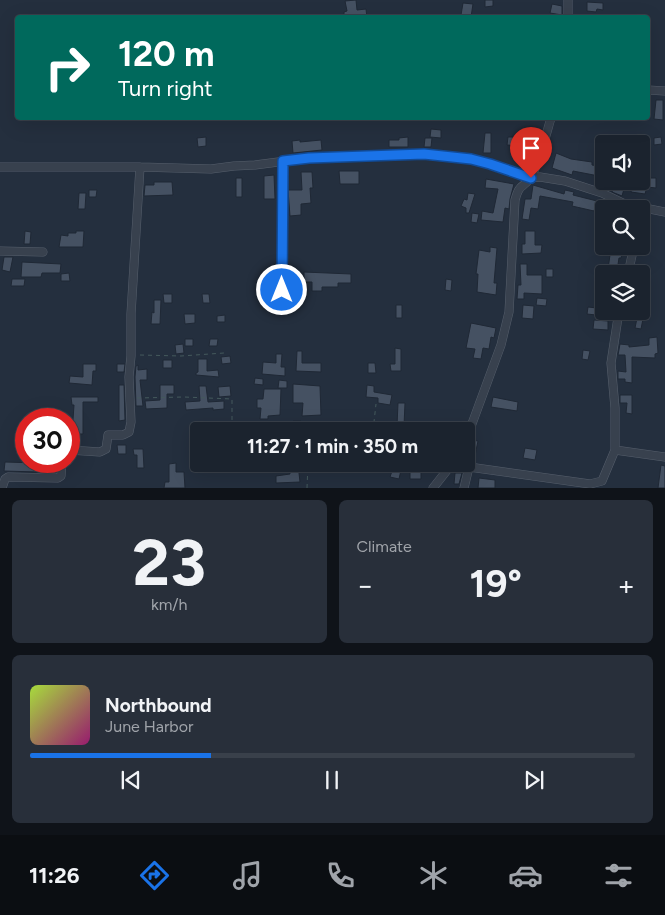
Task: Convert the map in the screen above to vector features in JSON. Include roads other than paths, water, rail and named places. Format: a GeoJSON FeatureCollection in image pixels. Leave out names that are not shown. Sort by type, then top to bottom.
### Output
{"type":"FeatureCollection","features":[{"type":"Feature","properties":{"kind":"street"},"geometry":{"type":"LineString","coordinates":[[568,0],[568,15]]}},
{"type":"Feature","properties":{"kind":"street"},"geometry":{"type":"LineString","coordinates":[[650,90],[665,91]]}},
{"type":"Feature","properties":{"kind":"street"},"geometry":{"type":"LineString","coordinates":[[531,178],[549,120]]}},
{"type":"Feature","properties":{"kind":"street"},"geometry":{"type":"LineString","coordinates":[[0,167],[140,166],[211,169],[309,158],[424,154],[471,159],[531,178]]}},
{"type":"Feature","properties":{"kind":"street"},"geometry":{"type":"LineString","coordinates":[[282,290],[283,161]]}},
{"type":"Feature","properties":{"kind":"street"},"geometry":{"type":"LineString","coordinates":[[80,451],[100,452],[106,449],[108,435],[123,436],[129,432],[131,422],[129,377],[131,314],[140,166]]}},
{"type":"Feature","properties":{"kind":"street"},"geometry":{"type":"LineString","coordinates":[[473,422],[501,346],[509,312],[515,200],[519,187],[531,178],[540,176],[565,181],[614,200]]}},
{"type":"Feature","properties":{"kind":"street"},"geometry":{"type":"LineString","coordinates":[[650,211],[665,212]]}},
{"type":"Feature","properties":{"kind":"street"},"geometry":{"type":"LineString","coordinates":[[0,251],[43,252]]}},
{"type":"Feature","properties":{"kind":"street"},"geometry":{"type":"LineString","coordinates":[[475,468],[590,484],[602,481],[614,450],[615,408],[611,363],[618,320]]}},
{"type":"Feature","properties":{"kind":"street"},"geometry":{"type":"LineString","coordinates":[[614,450],[665,457]]}},
{"type":"Feature","properties":{"kind":"street"},"geometry":{"type":"LineString","coordinates":[[432,488],[446,472]]}},
{"type":"Feature","properties":{"kind":"street"},"geometry":{"type":"LineString","coordinates":[[464,488],[468,472]]}},
{"type":"Feature","properties":{"kind":"street"},"geometry":{"type":"LineString","coordinates":[[2,488],[5,479],[8,477],[58,478],[61,473]]}}]}
